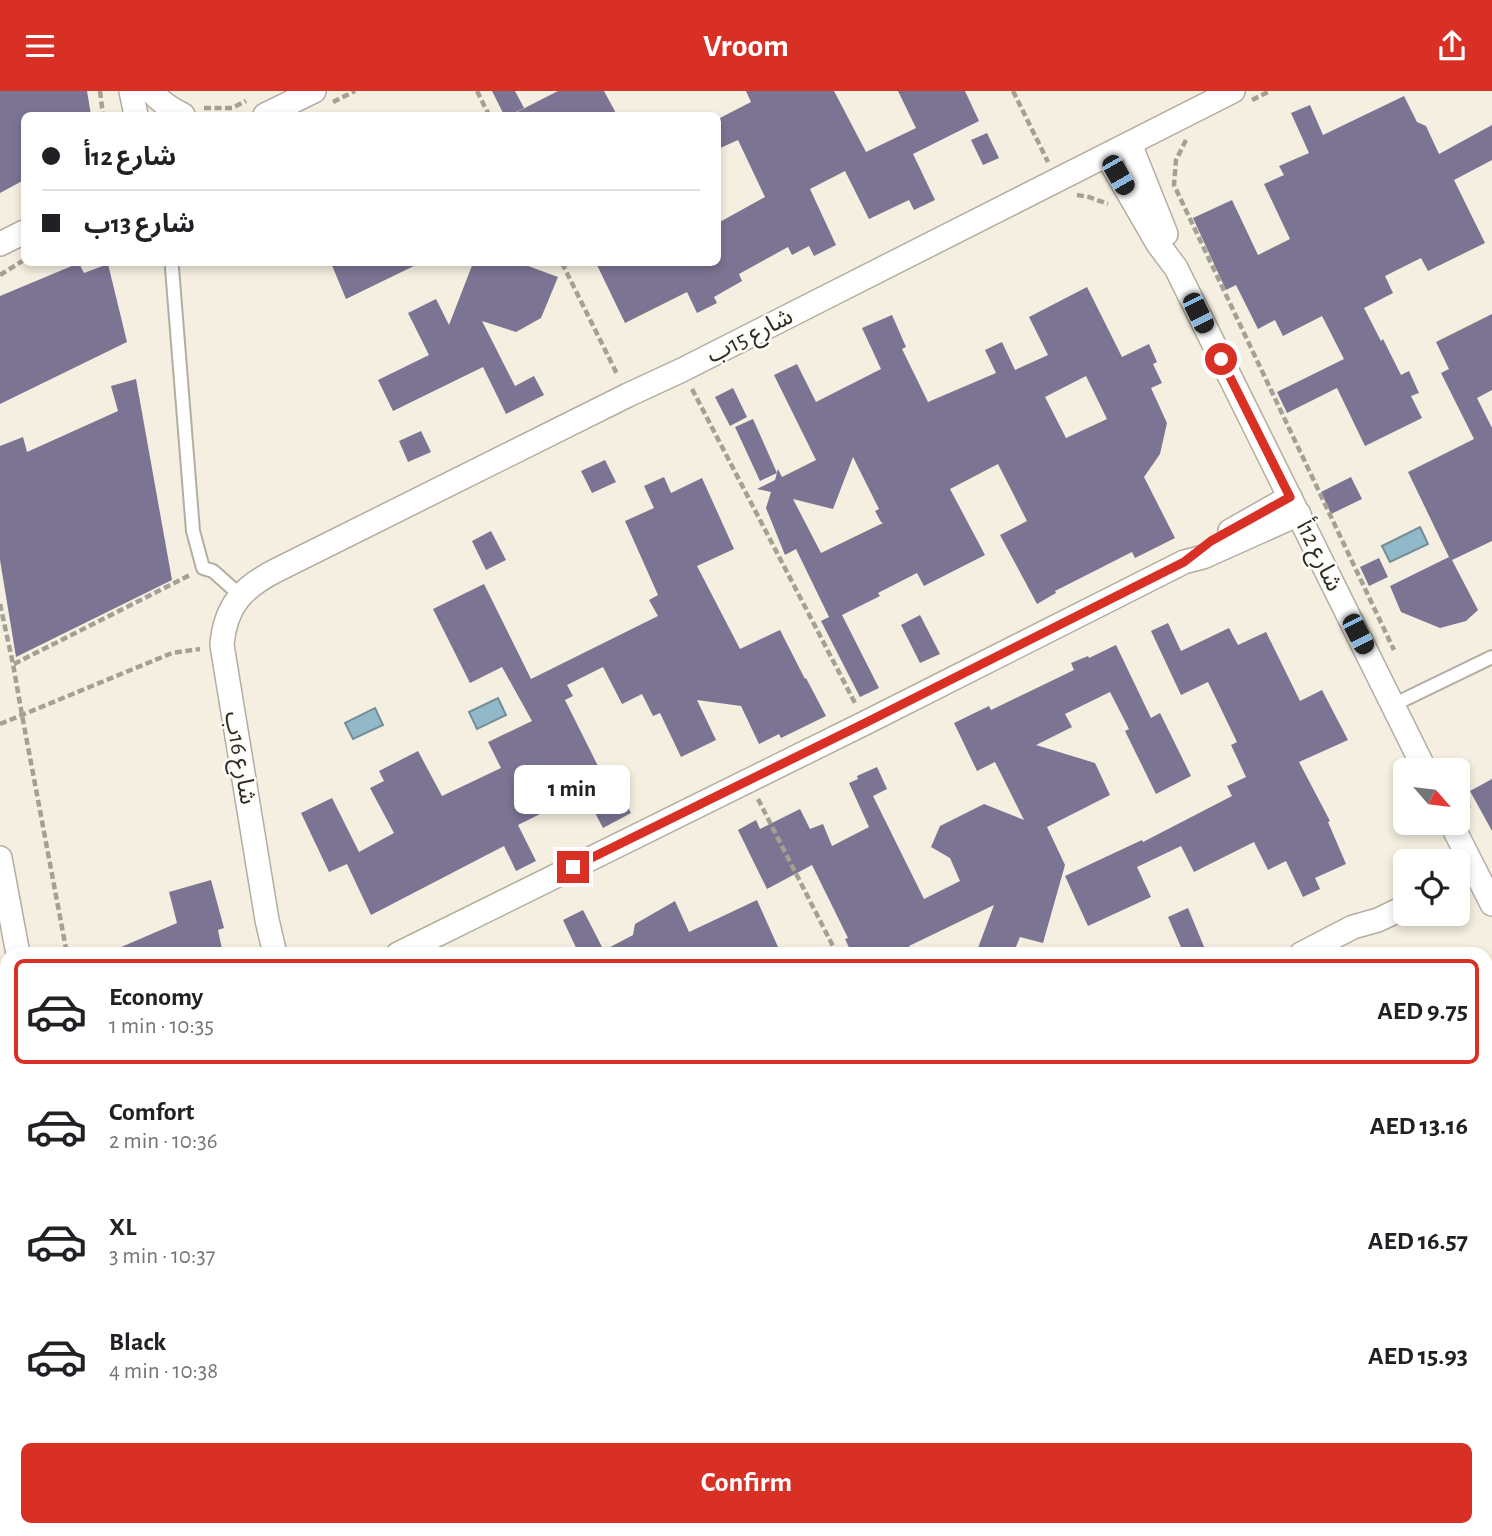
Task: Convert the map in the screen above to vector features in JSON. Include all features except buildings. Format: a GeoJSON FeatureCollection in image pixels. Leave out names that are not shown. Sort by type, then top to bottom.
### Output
{"type":"FeatureCollection","features":[{"type":"Feature","properties":{"kind":"street"},"geometry":{"type":"LineString","coordinates":[[131,91],[135,112]]}},
{"type":"Feature","properties":{"kind":"street"},"geometry":{"type":"LineString","coordinates":[[151,91],[173,110],[189,111]]}},
{"type":"Feature","properties":{"kind":"street"},"geometry":{"type":"LineString","coordinates":[[260,106],[314,91]]}},
{"type":"Feature","properties":{"kind":"street","name":"شارع 15ب"},"geometry":{"type":"LineString","coordinates":[[264,576],[682,370],[1130,144],[1240,96]]}},
{"type":"Feature","properties":{"kind":"street","name":"شارع 12أ"},"geometry":{"type":"LineString","coordinates":[[1130,144],[1168,239],[1176,268],[1420,758]]}},
{"type":"Feature","properties":{"kind":"street","name":"شارع 12أ"},"geometry":{"type":"LineString","coordinates":[[1107,156],[1163,252],[1176,268]]}},
{"type":"Feature","properties":{"kind":"street"},"geometry":{"type":"LineString","coordinates":[[0,244],[21,234]]}},
{"type":"Feature","properties":{"kind":"street"},"geometry":{"type":"LineString","coordinates":[[412,947],[1184,562],[1211,541],[1294,505]]}},
{"type":"Feature","properties":{"kind":"street","name":"شارع 16ب"},"geometry":{"type":"LineString","coordinates":[[264,576],[240,595],[226,618],[222,645],[273,947]]}},
{"type":"Feature","properties":{"kind":"street"},"geometry":{"type":"LineString","coordinates":[[0,858],[17,947]]}},
{"type":"Feature","properties":{"kind":"street"},"geometry":{"type":"LineString","coordinates":[[1470,875],[1492,904]]}},
{"type":"Feature","properties":{"kind":"street"},"geometry":{"type":"LineString","coordinates":[[1353,927],[1393,898]]}},
{"type":"Feature","properties":{"kind":"street"},"geometry":{"type":"LineString","coordinates":[[1314,947],[1353,927],[1393,913]]}},
{"type":"Feature","properties":{"kind":"lane"},"geometry":{"type":"LineString","coordinates":[[172,268],[194,531],[203,568],[212,571],[240,595]]}},
{"type":"Feature","properties":{"kind":"lane"},"geometry":{"type":"LineString","coordinates":[[1393,705],[1492,657]]}},
{"type":"Feature","properties":{"kind":"path"},"geometry":{"type":"LineString","coordinates":[[100,91],[103,112]]}},
{"type":"Feature","properties":{"kind":"path"},"geometry":{"type":"LineString","coordinates":[[477,91],[488,112]]}},
{"type":"Feature","properties":{"kind":"path"},"geometry":{"type":"LineString","coordinates":[[1240,96],[1270,91]]}},
{"type":"Feature","properties":{"kind":"path"},"geometry":{"type":"LineString","coordinates":[[189,111],[260,106]]}},
{"type":"Feature","properties":{"kind":"path"},"geometry":{"type":"LineString","coordinates":[[1194,131],[1176,160],[1174,185],[1398,657]]}},
{"type":"Feature","properties":{"kind":"path"},"geometry":{"type":"LineString","coordinates":[[0,275],[21,262]]}},
{"type":"Feature","properties":{"kind":"path"},"geometry":{"type":"LineString","coordinates":[[564,266],[619,376],[607,382]]}},
{"type":"Feature","properties":{"kind":"path"},"geometry":{"type":"LineString","coordinates":[[682,370],[865,723]]}},
{"type":"Feature","properties":{"kind":"path"},"geometry":{"type":"LineString","coordinates":[[13,664],[203,568]]}},
{"type":"Feature","properties":{"kind":"path"},"geometry":{"type":"LineString","coordinates":[[0,604],[66,947]]}},
{"type":"Feature","properties":{"kind":"path"},"geometry":{"type":"LineString","coordinates":[[0,724],[172,653],[222,645]]}},
{"type":"Feature","properties":{"kind":"path"},"geometry":{"type":"LineString","coordinates":[[748,779],[833,947]]}},
{"type":"Feature","properties":{"kind":"water"},"geometry":{"type":"Polygon","coordinates":[[[1420,527],[1428,544],[1390,562],[1382,546],[1420,527]]]}},
{"type":"Feature","properties":{"kind":"water"},"geometry":{"type":"Polygon","coordinates":[[[498,698],[506,715],[477,729],[469,712],[498,698]]]}},
{"type":"Feature","properties":{"kind":"water"},"geometry":{"type":"Polygon","coordinates":[[[375,708],[383,725],[353,739],[345,723],[375,708]]]}},
{"type":"Feature","properties":{"kind":"route"},"geometry":{"type":"LineString","coordinates":[[573,867],[1184,562],[1211,541],[1290,497],[1221,359]]}}]}
